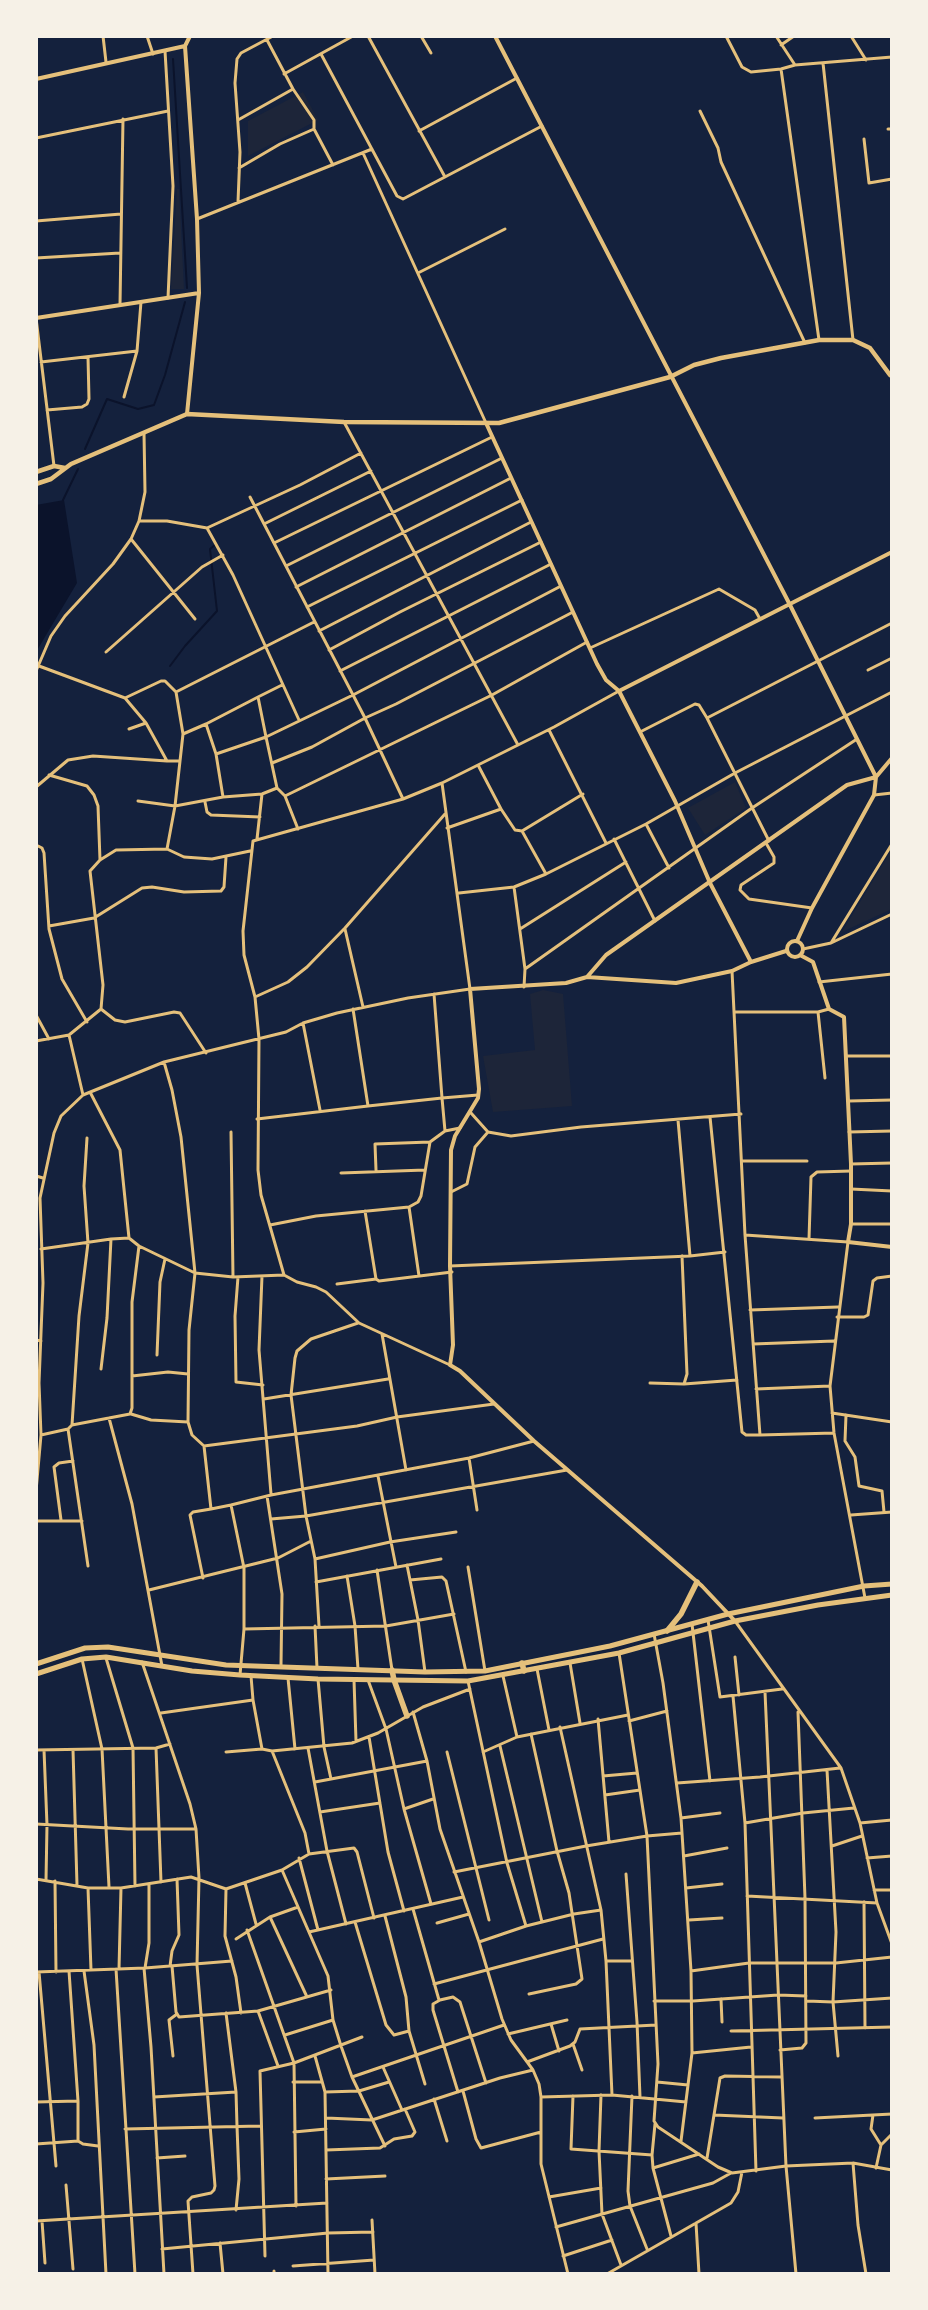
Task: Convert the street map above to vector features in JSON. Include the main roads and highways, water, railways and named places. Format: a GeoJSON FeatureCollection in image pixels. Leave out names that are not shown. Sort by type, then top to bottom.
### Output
{"type":"FeatureCollection","features":[{"type":"Feature","properties":{"kind":"highway"},"geometry":{"type":"LineString","coordinates":[[667,1631],[681,1614],[698,1582]]}},
{"type":"Feature","properties":{"kind":"highway"},"geometry":{"type":"LineString","coordinates":[[522,1664],[524,1671]]}},
{"type":"Feature","properties":{"kind":"highway"},"geometry":{"type":"LineString","coordinates":[[392,1670],[407,1716]]}},
{"type":"Feature","properties":{"kind":"main road"},"geometry":{"type":"LineString","coordinates":[[36,484],[51,479],[65,468],[187,414],[344,422],[499,423],[670,377],[694,365],[721,358],[805,344],[818,340],[853,340],[870,348],[891,376]]}},
{"type":"Feature","properties":{"kind":"main road"},"geometry":{"type":"LineString","coordinates":[[36,472],[54,466],[65,468]]}},
{"type":"Feature","properties":{"kind":"main road"},"geometry":{"type":"LineString","coordinates":[[36,1664],[85,1648],[108,1647],[160,1653],[196,1662],[240,1665],[281,1665],[317,1669],[424,1672],[485,1671],[610,1646],[728,1614],[864,1586],[892,1584]]}},
{"type":"Feature","properties":{"kind":"main road"},"geometry":{"type":"LineString","coordinates":[[36,1674],[82,1658],[106,1657],[162,1666],[251,1676],[468,1681],[619,1653],[734,1621],[818,1605],[892,1595]]}},
{"type":"Feature","properties":{"kind":"waterway"},"geometry":{"type":"LineString","coordinates":[[173,59],[187,288]]}},
{"type":"Feature","properties":{"kind":"waterway"},"geometry":{"type":"LineString","coordinates":[[85,449],[107,399],[138,409],[154,405],[165,375],[185,302]]}},
{"type":"Feature","properties":{"kind":"waterway"},"geometry":{"type":"LineString","coordinates":[[63,500],[78,469]]}},
{"type":"Feature","properties":{"kind":"waterway"},"geometry":{"type":"LineString","coordinates":[[170,666],[185,646],[217,611],[210,549],[215,545]]}}]}
